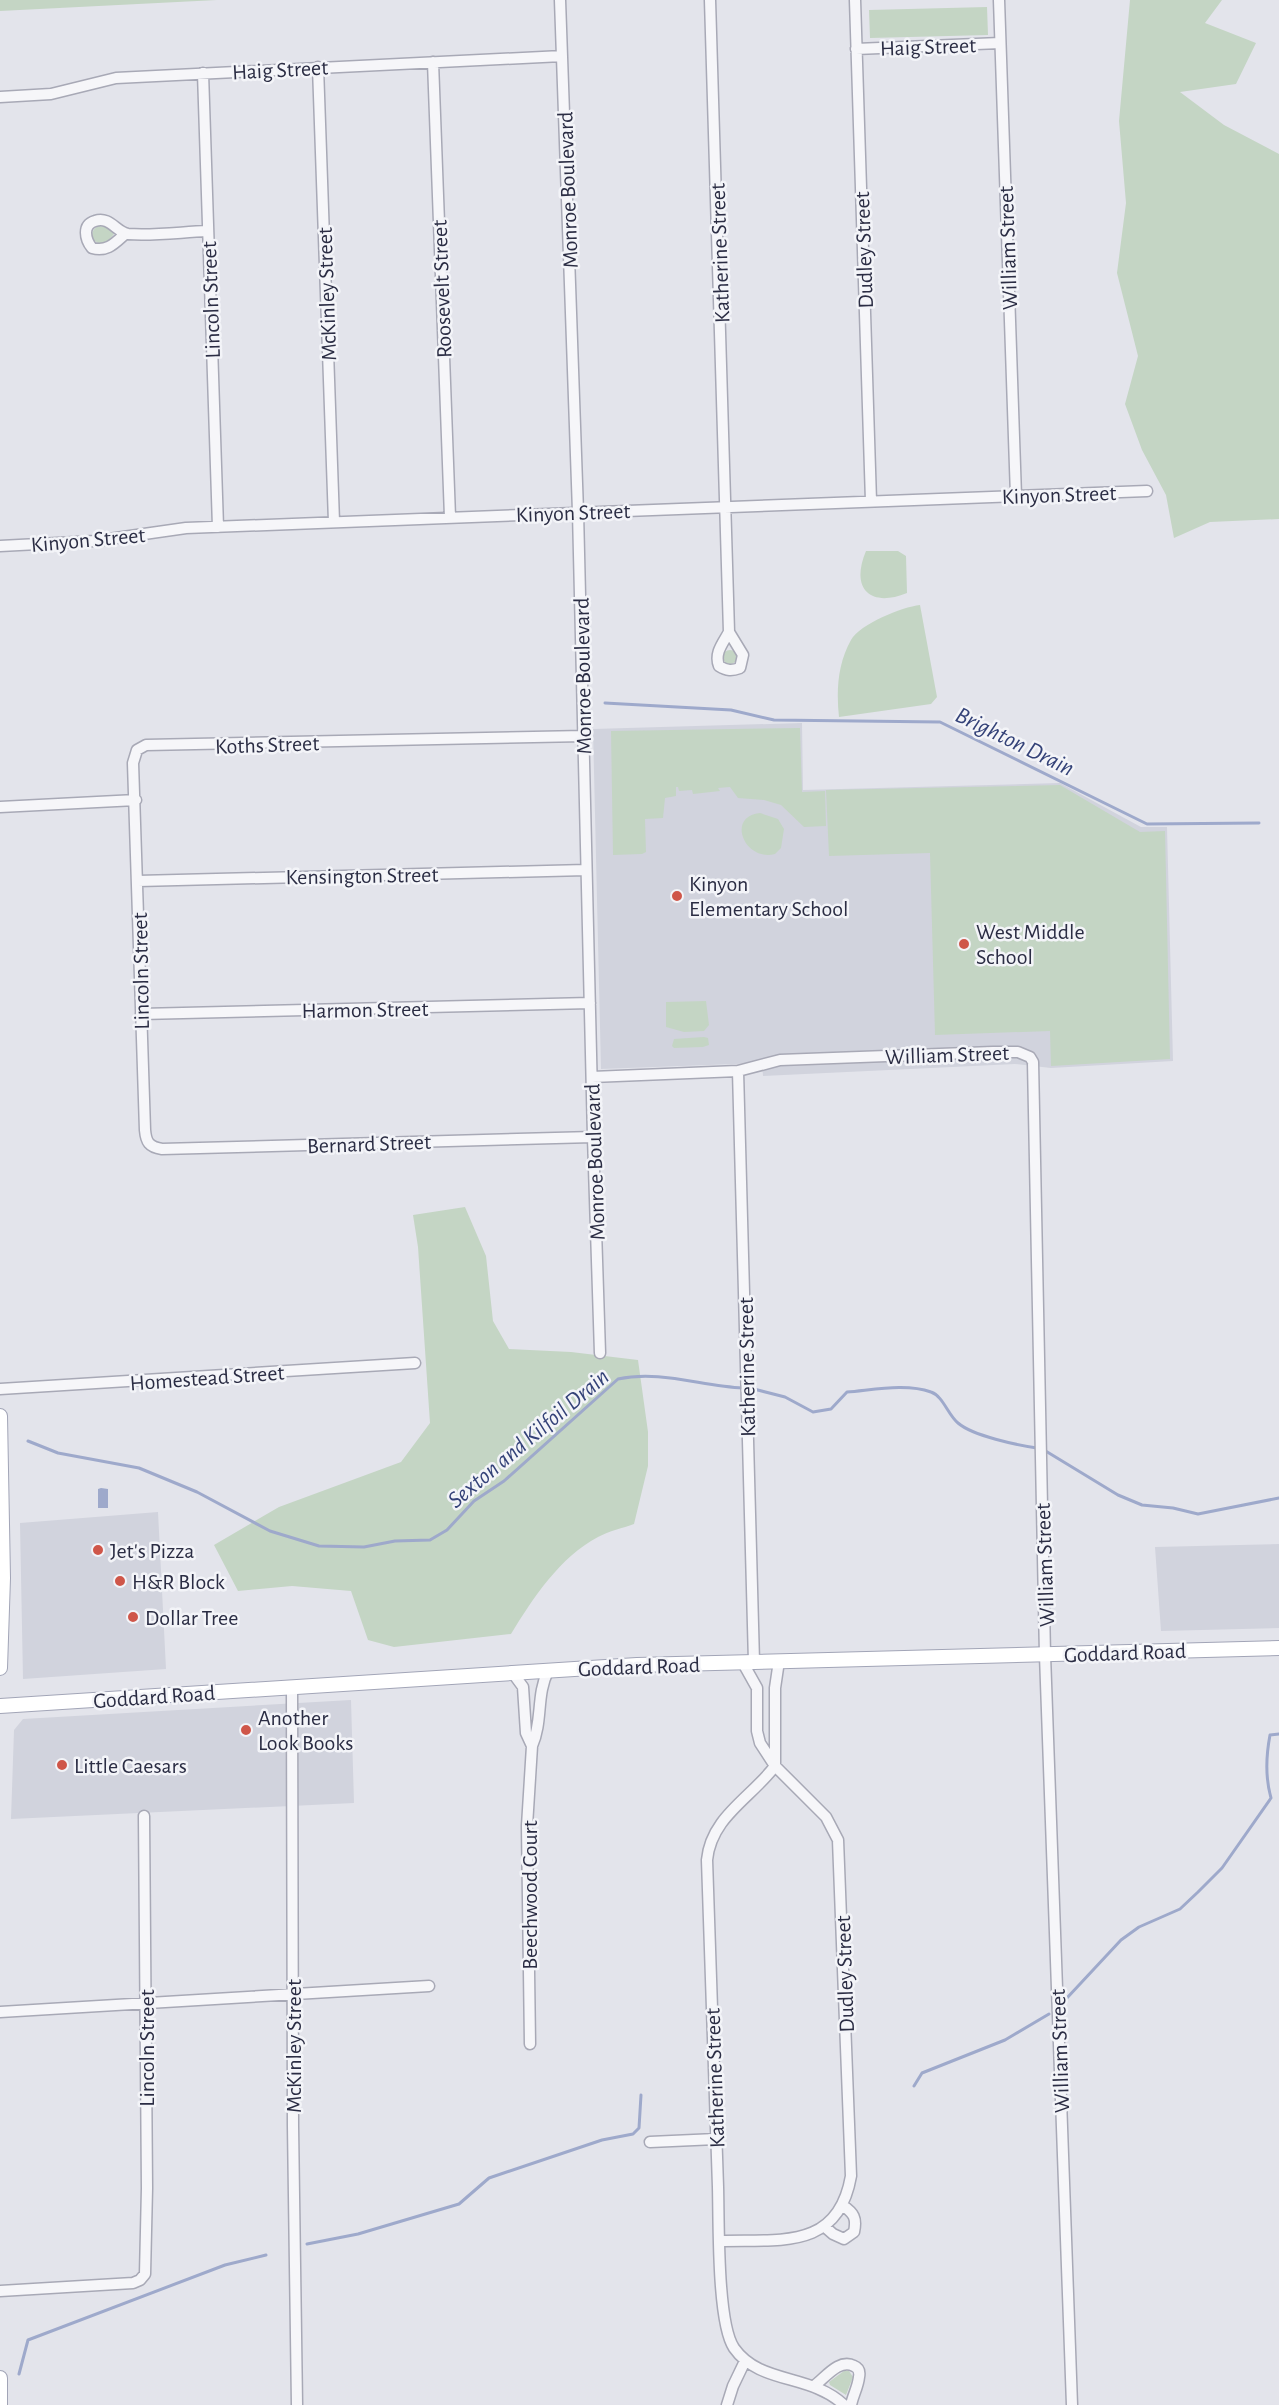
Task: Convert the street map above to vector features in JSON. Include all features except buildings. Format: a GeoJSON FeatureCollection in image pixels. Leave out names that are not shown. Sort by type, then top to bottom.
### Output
{"type":"FeatureCollection","features":[{"type":"Feature","properties":{"kind":"main road"},"geometry":{"type":"LineString","coordinates":[[0,1416],[3,1578],[0,1668]]}},
{"type":"Feature","properties":{"kind":"main road","name":"Goddard Road"},"geometry":{"type":"LineString","coordinates":[[0,1706],[637,1665],[1279,1648]]}},
{"type":"Feature","properties":{"kind":"main road"},"geometry":{"type":"LineString","coordinates":[[0,2378],[0,2405]]}},
{"type":"Feature","properties":{"kind":"street","name":"Monroe Boulevard"},"geometry":{"type":"LineString","coordinates":[[560,0],[578,512],[600,1353]]}},
{"type":"Feature","properties":{"kind":"street","name":"Katherine Street"},"geometry":{"type":"LineString","coordinates":[[710,0],[729,632]]}},
{"type":"Feature","properties":{"kind":"street","name":"Dudley Street"},"geometry":{"type":"LineString","coordinates":[[855,0],[871,501]]}},
{"type":"Feature","properties":{"kind":"street","name":"William Street"},"geometry":{"type":"LineString","coordinates":[[999,0],[1016,496]]}},
{"type":"Feature","properties":{"kind":"street","name":"Haig Street"},"geometry":{"type":"LineString","coordinates":[[856,49],[1000,43]]}},
{"type":"Feature","properties":{"kind":"street","name":"Haig Street"},"geometry":{"type":"LineString","coordinates":[[0,98],[51,94],[116,78],[562,56]]}},
{"type":"Feature","properties":{"kind":"street","name":"Roosevelt Street"},"geometry":{"type":"LineString","coordinates":[[433,62],[450,517]]}},
{"type":"Feature","properties":{"kind":"street","name":"McKinley Street"},"geometry":{"type":"LineString","coordinates":[[318,67],[334,522]]}},
{"type":"Feature","properties":{"kind":"street","name":"Lincoln Street"},"geometry":{"type":"LineString","coordinates":[[203,73],[218,527]]}},
{"type":"Feature","properties":{"kind":"street"},"geometry":{"type":"LineString","coordinates":[[125,234],[207,231]]}},
{"type":"Feature","properties":{"kind":"street","name":"Kinyon Street"},"geometry":{"type":"LineString","coordinates":[[0,546],[95,541],[186,528],[1147,491]]}},
{"type":"Feature","properties":{"kind":"street","name":"Koths Street"},"geometry":{"type":"LineString","coordinates":[[136,800],[133,758],[137,750],[146,745],[584,736]]}},
{"type":"Feature","properties":{"kind":"street","name":"Lincoln Street"},"geometry":{"type":"LineString","coordinates":[[136,800],[141,1014],[147,1142]]}},
{"type":"Feature","properties":{"kind":"street"},"geometry":{"type":"LineString","coordinates":[[0,807],[136,800]]}},
{"type":"Feature","properties":{"kind":"street","name":"Kensington Street"},"geometry":{"type":"LineString","coordinates":[[138,881],[586,870]]}},
{"type":"Feature","properties":{"kind":"street","name":"Harmon Street"},"geometry":{"type":"LineString","coordinates":[[141,1014],[590,1003]]}},
{"type":"Feature","properties":{"kind":"street","name":"William Street"},"geometry":{"type":"LineString","coordinates":[[738,1071],[780,1060],[1018,1052],[1030,1057],[1033,1075],[1045,1654],[1072,2405]]}},
{"type":"Feature","properties":{"kind":"street","name":"Katherine Street"},"geometry":{"type":"LineString","coordinates":[[738,1071],[747,1377],[749,1663],[757,1688],[757,1731],[760,1743],[776,1766],[765,1780],[721,1822],[713,1834],[708,1851],[724,2323],[734,2349],[746,2361]]}},
{"type":"Feature","properties":{"kind":"street"},"geometry":{"type":"LineString","coordinates":[[591,1077],[738,1071]]}},
{"type":"Feature","properties":{"kind":"street","name":"Bernard Street"},"geometry":{"type":"LineString","coordinates":[[147,1142],[155,1148],[162,1149],[593,1137]]}},
{"type":"Feature","properties":{"kind":"street","name":"Homestead Street"},"geometry":{"type":"LineString","coordinates":[[0,1389],[415,1364]]}},
{"type":"Feature","properties":{"kind":"street"},"geometry":{"type":"LineString","coordinates":[[776,1766],[775,1688],[779,1661]]}},
{"type":"Feature","properties":{"kind":"street","name":"Beechwood Court"},"geometry":{"type":"LineString","coordinates":[[530,2044],[527,1826],[532,1746],[539,1731],[541,1684],[548,1671]]}},
{"type":"Feature","properties":{"kind":"street","name":"Beechwood Court"},"geometry":{"type":"LineString","coordinates":[[512,1672],[523,1687],[526,1733],[532,1746]]}},
{"type":"Feature","properties":{"kind":"street","name":"McKinley Street"},"geometry":{"type":"LineString","coordinates":[[292,1688],[292,2126],[297,2405]]}},
{"type":"Feature","properties":{"kind":"street","name":"Dudley Street"},"geometry":{"type":"LineString","coordinates":[[776,1766],[826,1816],[834,1827],[838,1840],[851,2176],[842,2205],[825,2227]]}},
{"type":"Feature","properties":{"kind":"street","name":"Lincoln Street"},"geometry":{"type":"LineString","coordinates":[[0,2290],[133,2283],[145,2274],[147,2256],[144,1816]]}},
{"type":"Feature","properties":{"kind":"street"},"geometry":{"type":"LineString","coordinates":[[0,2013],[429,1986]]}},
{"type":"Feature","properties":{"kind":"street"},"geometry":{"type":"LineString","coordinates":[[650,2142],[716,2139]]}},
{"type":"Feature","properties":{"kind":"street"},"geometry":{"type":"LineString","coordinates":[[720,2241],[797,2238],[815,2233],[825,2227],[844,2239],[854,2232],[856,2222],[853,2213],[842,2205]]}},
{"type":"Feature","properties":{"kind":"street"},"geometry":{"type":"LineString","coordinates":[[727,2405],[733,2386],[746,2361],[760,2371],[814,2386],[834,2396],[844,2405]]}},
{"type":"Feature","properties":{"kind":"street"},"geometry":{"type":"LineString","coordinates":[[814,2386],[839,2365],[845,2363],[858,2368],[860,2375],[851,2405]]}},
{"type":"Feature","properties":{"kind":"shaded area","name":"West Middle School"},"geometry":{"type":"Polygon","coordinates":[[[802,723],[803,790],[1060,783],[1141,827],[1167,827],[1173,1061],[1051,1068],[1015,1064],[763,1076],[762,1063],[601,1069],[593,729],[802,723]]]}},
{"type":"Feature","properties":{"kind":"shaded area"},"geometry":{"type":"Polygon","coordinates":[[[158,1512],[166,1669],[23,1679],[20,1523],[158,1512]]]}},
{"type":"Feature","properties":{"kind":"shaded area"},"geometry":{"type":"Polygon","coordinates":[[[1279,1544],[1279,1628],[1161,1631],[1155,1547],[1279,1544]]]}},
{"type":"Feature","properties":{"kind":"shaded area"},"geometry":{"type":"Polygon","coordinates":[[[351,1700],[354,1803],[11,1819],[14,1730],[23,1719],[351,1700]]]}},
{"type":"Feature","properties":{"kind":"green space"},"geometry":{"type":"Polygon","coordinates":[[[0,0],[217,0],[0,11],[0,0]]]}},
{"type":"Feature","properties":{"kind":"green space"},"geometry":{"type":"Polygon","coordinates":[[[1130,0],[1222,0],[1205,23],[1256,43],[1236,84],[1180,92],[1224,125],[1279,154],[1279,519],[1210,522],[1174,538],[1166,495],[1142,450],[1125,404],[1138,356],[1117,273],[1126,203],[1119,121],[1130,0]]]}},
{"type":"Feature","properties":{"kind":"green space"},"geometry":{"type":"Polygon","coordinates":[[[987,7],[988,35],[870,38],[869,10],[987,7]]]}},
{"type":"Feature","properties":{"kind":"green space"},"geometry":{"type":"Polygon","coordinates":[[[99,226],[106,227],[114,234],[108,241],[100,244],[93,240],[92,236],[93,230],[99,226]]]}},
{"type":"Feature","properties":{"kind":"green space"},"geometry":{"type":"Polygon","coordinates":[[[866,551],[898,551],[906,556],[907,593],[883,598],[867,592],[860,576],[866,551]]]}},
{"type":"Feature","properties":{"kind":"green space"},"geometry":{"type":"Polygon","coordinates":[[[920,605],[937,697],[931,704],[839,717],[839,677],[843,658],[851,640],[872,622],[903,609],[920,605]]]}},
{"type":"Feature","properties":{"kind":"green space"},"geometry":{"type":"Polygon","coordinates":[[[727,650],[733,650],[737,657],[733,664],[727,664],[723,660],[723,654],[727,650]]]}},
{"type":"Feature","properties":{"kind":"green space"},"geometry":{"type":"Polygon","coordinates":[[[800,728],[802,792],[825,791],[826,826],[804,827],[781,805],[764,800],[738,798],[730,787],[718,788],[720,791],[693,794],[692,790],[679,791],[676,787],[676,796],[665,798],[663,818],[645,819],[646,852],[613,855],[611,731],[800,728]]]}},
{"type":"Feature","properties":{"kind":"green space"},"geometry":{"type":"Polygon","coordinates":[[[1060,785],[1140,832],[1165,831],[1170,1059],[1051,1066],[1050,1031],[935,1035],[930,853],[829,856],[826,790],[1060,785]]]}},
{"type":"Feature","properties":{"kind":"green space"},"geometry":{"type":"Polygon","coordinates":[[[760,813],[778,819],[784,829],[781,848],[775,854],[764,855],[755,851],[743,838],[744,822],[750,816],[760,813]]]}},
{"type":"Feature","properties":{"kind":"green space"},"geometry":{"type":"Polygon","coordinates":[[[706,1001],[709,1025],[704,1031],[684,1032],[666,1027],[666,1002],[706,1001]]]}},
{"type":"Feature","properties":{"kind":"green space"},"geometry":{"type":"Polygon","coordinates":[[[708,1038],[709,1045],[674,1048],[672,1046],[674,1039],[708,1038]]]}},
{"type":"Feature","properties":{"kind":"green space"},"geometry":{"type":"Polygon","coordinates":[[[465,1207],[486,1256],[493,1321],[509,1349],[571,1352],[638,1360],[648,1432],[648,1466],[634,1524],[598,1537],[571,1556],[538,1593],[511,1634],[394,1647],[368,1640],[351,1591],[292,1586],[238,1591],[214,1545],[279,1507],[401,1462],[430,1423],[418,1247],[413,1215],[465,1207]]]}},
{"type":"Feature","properties":{"kind":"green space"},"geometry":{"type":"Polygon","coordinates":[[[844,2371],[849,2371],[853,2377],[846,2395],[829,2382],[844,2371]]]}},
{"type":"Feature","properties":{"kind":"water"},"geometry":{"type":"Polygon","coordinates":[[[98,1489],[108,1489],[108,1508],[98,1508],[98,1489]]]}},
{"type":"Feature","properties":{"kind":"waterway","name":"Brighton Drain"},"geometry":{"type":"LineString","coordinates":[[605,703],[731,710],[774,720],[940,722],[1147,824],[1259,823]]}},
{"type":"Feature","properties":{"kind":"waterway","name":"Sexton and Kilfoil Drain"},"geometry":{"type":"LineString","coordinates":[[28,1441],[58,1453],[139,1468],[197,1492],[270,1531],[319,1546],[364,1547],[395,1541],[430,1540],[447,1530],[474,1501],[504,1481],[618,1379],[665,1377],[743,1388]]}},
{"type":"Feature","properties":{"kind":"waterway","name":"Sexton and Kilfoil Drain"},"geometry":{"type":"LineString","coordinates":[[750,1388],[785,1397],[813,1412],[831,1409],[847,1392],[889,1388],[921,1389],[935,1394],[954,1420],[965,1428],[996,1439],[1037,1448]]}},
{"type":"Feature","properties":{"kind":"waterway","name":"Sexton and Kilfoil Drain"},"geometry":{"type":"LineString","coordinates":[[1044,1450],[1118,1495],[1142,1505],[1173,1508],[1198,1514],[1279,1498]]}},
{"type":"Feature","properties":{"kind":"waterway"},"geometry":{"type":"LineString","coordinates":[[1066,1999],[1121,1940],[1139,1927],[1180,1909],[1222,1868],[1271,1798],[1267,1774],[1268,1751],[1270,1735],[1279,1734]]}},
{"type":"Feature","properties":{"kind":"waterway"},"geometry":{"type":"LineString","coordinates":[[914,2086],[922,2073],[1005,2040],[1049,2014]]}},
{"type":"Feature","properties":{"kind":"waterway"},"geometry":{"type":"LineString","coordinates":[[307,2244],[358,2234],[459,2204],[489,2178],[602,2140],[633,2134],[639,2128],[641,2095]]}},
{"type":"Feature","properties":{"kind":"waterway"},"geometry":{"type":"LineString","coordinates":[[19,2374],[28,2340],[225,2265],[266,2255]]}},
{"type":"Feature","properties":{"kind":"place","name":"Kinyon Elementary School"},"geometry":{"type":"Point","coordinates":[677,896]}},
{"type":"Feature","properties":{"kind":"place","name":"West Middle School"},"geometry":{"type":"Point","coordinates":[964,944]}},
{"type":"Feature","properties":{"kind":"place","name":"Jet's Pizza"},"geometry":{"type":"Point","coordinates":[98,1550]}},
{"type":"Feature","properties":{"kind":"place","name":"H&R Block"},"geometry":{"type":"Point","coordinates":[120,1581]}},
{"type":"Feature","properties":{"kind":"place","name":"Dollar Tree"},"geometry":{"type":"Point","coordinates":[133,1617]}},
{"type":"Feature","properties":{"kind":"place","name":"Another Look Books"},"geometry":{"type":"Point","coordinates":[246,1730]}},
{"type":"Feature","properties":{"kind":"place","name":"Little Caesars"},"geometry":{"type":"Point","coordinates":[62,1765]}}]}
